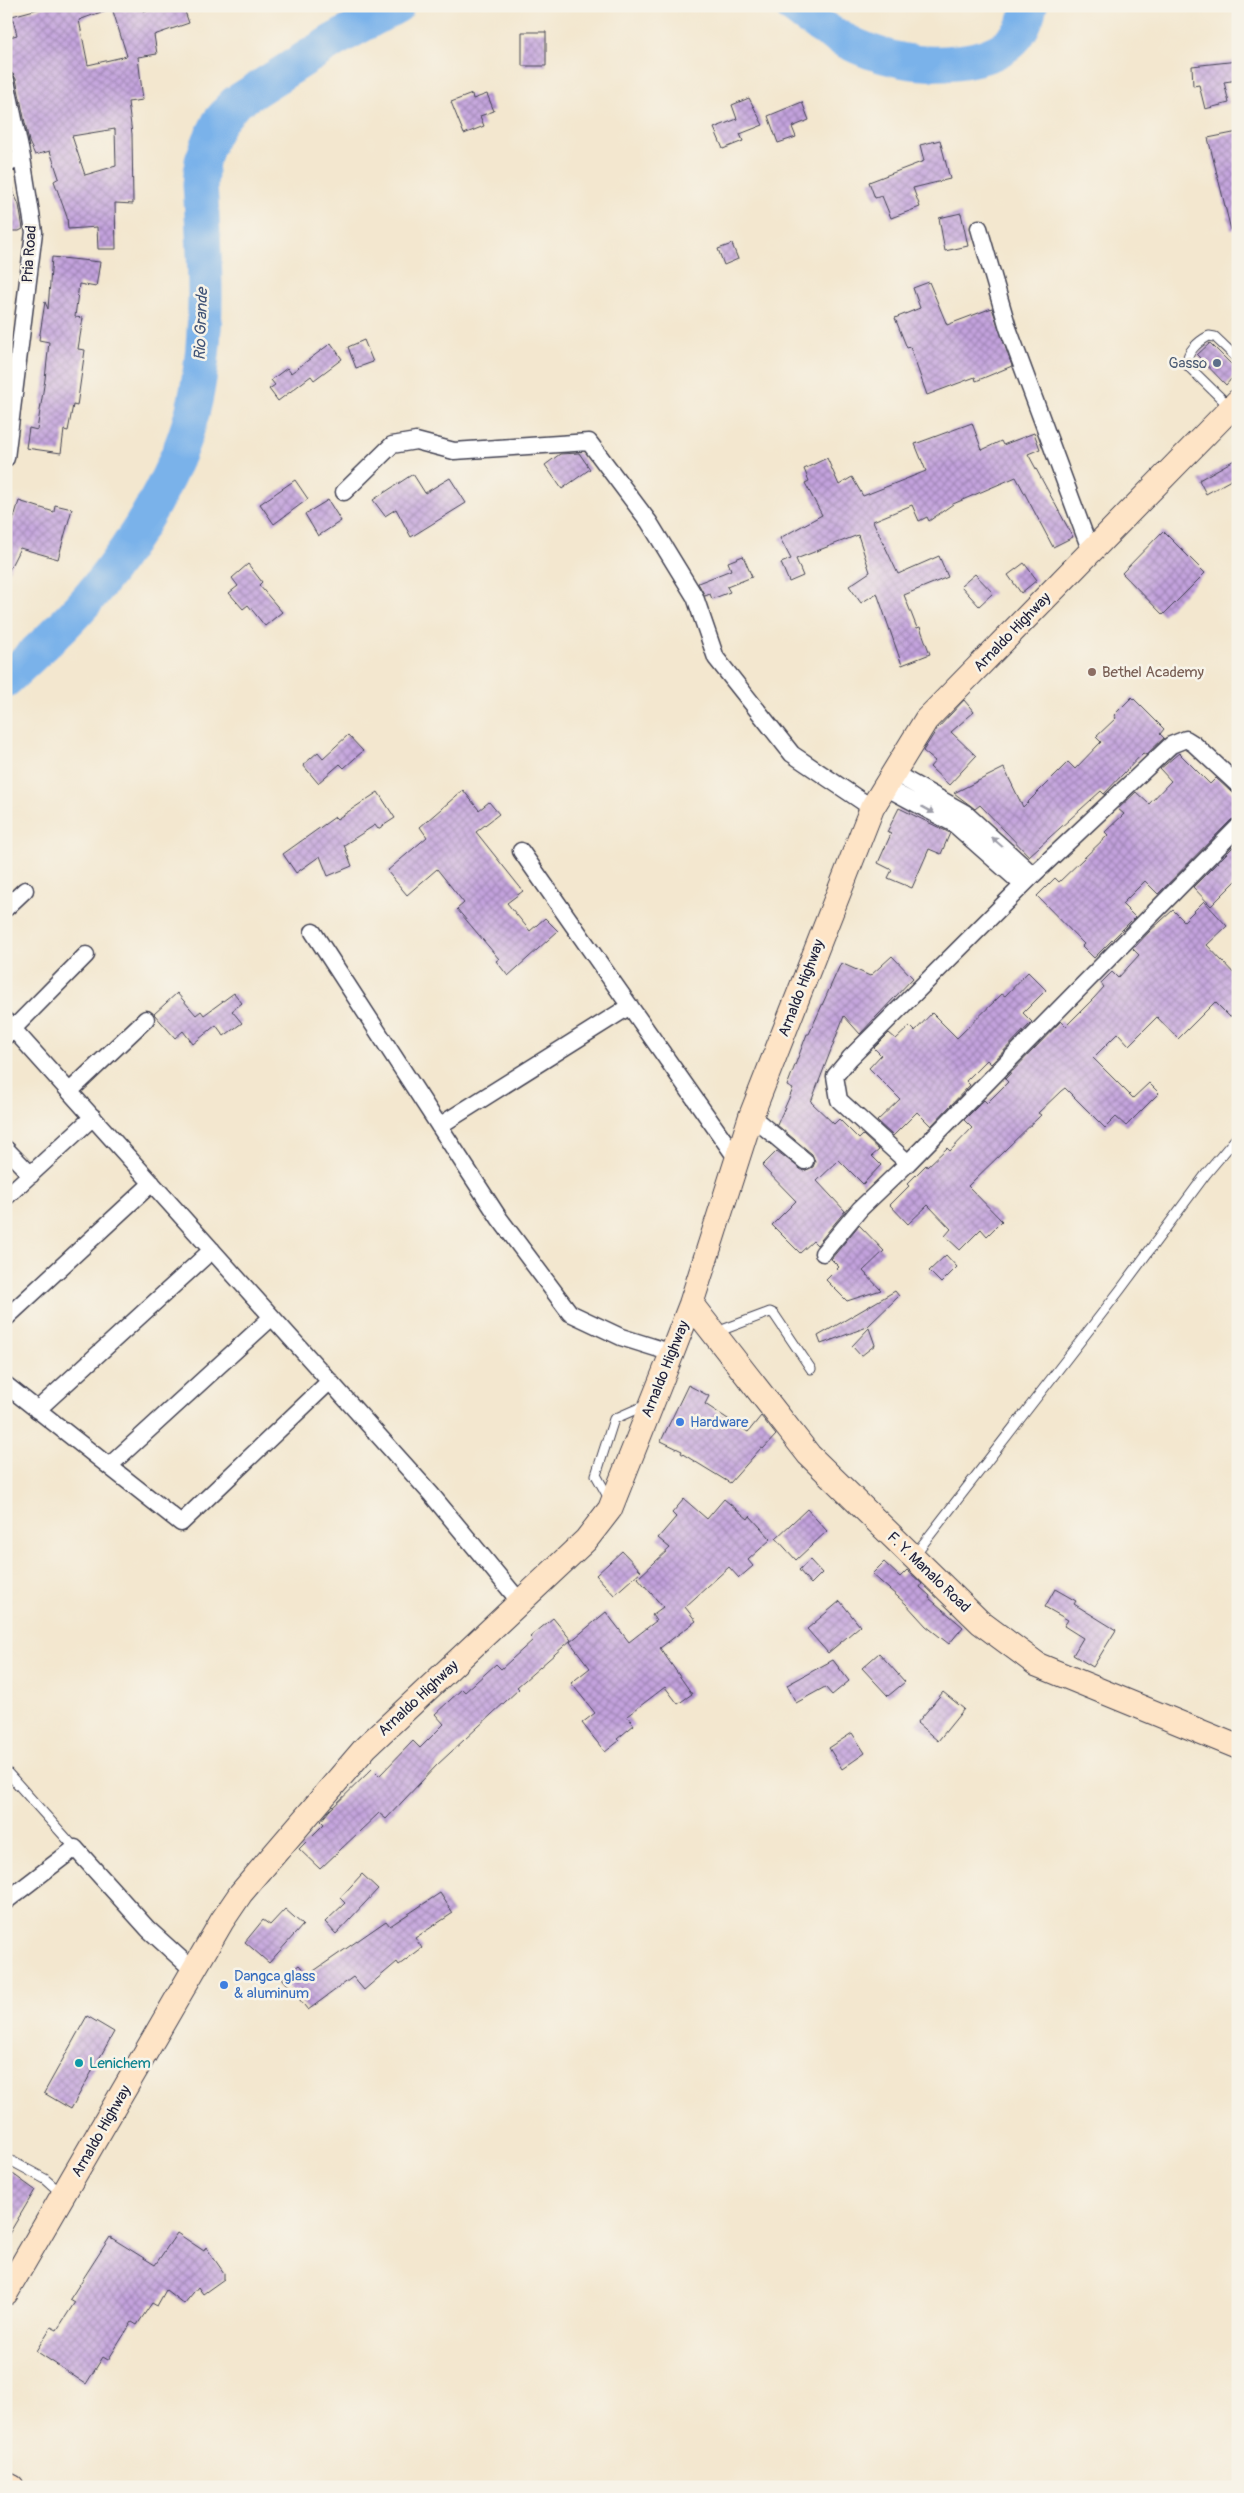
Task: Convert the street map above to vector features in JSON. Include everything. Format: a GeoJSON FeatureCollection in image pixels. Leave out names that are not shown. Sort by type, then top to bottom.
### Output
{"type":"FeatureCollection","features":[{"type":"Feature","properties":{"kind":"main road","name":"Arnaldo Highway"},"geometry":{"type":"LineString","coordinates":[[6,2293],[64,2196],[193,1970],[222,1921],[242,1893],[366,1747],[586,1540],[612,1504],[691,1304],[751,1116],[872,808],[926,720],[1234,404]]}},
{"type":"Feature","properties":{"kind":"main road","name":"F. Y. Manalo Road"},"geometry":{"type":"LineString","coordinates":[[691,1304],[809,1455],[980,1622],[1038,1665],[1238,1747]]}},
{"type":"Feature","properties":{"kind":"main road"},"geometry":{"type":"LineString","coordinates":[[6,2484],[12,2487]]}},
{"type":"Feature","properties":{"kind":"street","name":"Pria Road"},"geometry":{"type":"LineString","coordinates":[[6,81],[22,158],[34,232],[6,458]]}},
{"type":"Feature","properties":{"kind":"street"},"geometry":{"type":"LineString","coordinates":[[6,164],[22,158]]}},
{"type":"Feature","properties":{"kind":"street"},"geometry":{"type":"LineString","coordinates":[[979,228],[1008,328],[1091,552]]}},
{"type":"Feature","properties":{"kind":"street"},"geometry":{"type":"LineString","coordinates":[[344,492],[392,445],[416,441],[454,451],[589,442],[649,522],[695,597],[716,658],[792,754],[872,808]]}},
{"type":"Feature","properties":{"kind":"street"},"geometry":{"type":"LineString","coordinates":[[908,1163],[839,1100],[836,1076],[850,1058],[1028,880],[1171,744],[1186,739],[1194,744],[1238,785]]}},
{"type":"Feature","properties":{"kind":"street"},"geometry":{"type":"LineString","coordinates":[[890,780],[960,818],[1028,880]]}},
{"type":"Feature","properties":{"kind":"street"},"geometry":{"type":"LineString","coordinates":[[823,1253],[860,1209],[908,1163],[1238,827]]}},
{"type":"Feature","properties":{"kind":"street"},"geometry":{"type":"LineString","coordinates":[[521,851],[737,1159]]}},
{"type":"Feature","properties":{"kind":"street"},"geometry":{"type":"LineString","coordinates":[[6,908],[25,890]]}},
{"type":"Feature","properties":{"kind":"street"},"geometry":{"type":"LineString","coordinates":[[313,932],[499,1218],[570,1313],[622,1337],[672,1353]]}},
{"type":"Feature","properties":{"kind":"street"},"geometry":{"type":"LineString","coordinates":[[86,955],[9,1028],[70,1091],[431,1494],[520,1602]]}},
{"type":"Feature","properties":{"kind":"street"},"geometry":{"type":"LineString","coordinates":[[439,1126],[630,1006]]}},
{"type":"Feature","properties":{"kind":"street"},"geometry":{"type":"LineString","coordinates":[[70,1091],[146,1018]]}},
{"type":"Feature","properties":{"kind":"street"},"geometry":{"type":"LineString","coordinates":[[751,1116],[805,1161]]}},
{"type":"Feature","properties":{"kind":"street"},"geometry":{"type":"LineString","coordinates":[[6,1197],[93,1118]]}},
{"type":"Feature","properties":{"kind":"street"},"geometry":{"type":"LineString","coordinates":[[6,1149],[31,1175]]}},
{"type":"Feature","properties":{"kind":"street"},"geometry":{"type":"LineString","coordinates":[[6,1318],[152,1182]]}},
{"type":"Feature","properties":{"kind":"street"},"geometry":{"type":"LineString","coordinates":[[38,1410],[212,1250]]}},
{"type":"Feature","properties":{"kind":"street"},"geometry":{"type":"LineString","coordinates":[[109,1466],[272,1317]]}},
{"type":"Feature","properties":{"kind":"street"},"geometry":{"type":"LineString","coordinates":[[6,1385],[181,1523],[330,1381]]}},
{"type":"Feature","properties":{"kind":"street"},"geometry":{"type":"LineString","coordinates":[[6,1901],[75,1848],[148,1929],[193,1970]]}},
{"type":"Feature","properties":{"kind":"lane"},"geometry":{"type":"LineString","coordinates":[[1234,404],[1188,366],[1186,361],[1187,355],[1209,336],[1215,337],[1238,359]]}},
{"type":"Feature","properties":{"kind":"lane"},"geometry":{"type":"LineString","coordinates":[[913,1557],[1120,1290],[1206,1174],[1238,1136]]}},
{"type":"Feature","properties":{"kind":"lane"},"geometry":{"type":"LineString","coordinates":[[714,1333],[770,1312],[774,1314],[812,1369]]}},
{"type":"Feature","properties":{"kind":"lane"},"geometry":{"type":"LineString","coordinates":[[6,1772],[75,1848]]}},
{"type":"Feature","properties":{"kind":"lane"},"geometry":{"type":"LineString","coordinates":[[6,2158],[45,2180],[64,2196]]}},
{"type":"Feature","properties":{"kind":"building"},"geometry":{"type":"Polygon","coordinates":[[[49,6],[142,6],[144,11],[159,6],[183,6],[189,23],[154,35],[157,54],[138,57],[143,100],[128,102],[132,134],[133,204],[115,203],[116,249],[98,249],[97,227],[68,229],[67,217],[54,181],[59,178],[50,151],[35,155],[29,142],[16,79],[13,74],[6,71],[6,38],[17,35],[12,16],[49,6]],[[112,8],[79,20],[88,65],[127,56],[112,8]],[[115,129],[72,136],[85,175],[116,166],[115,129]]]}},
{"type":"Feature","properties":{"kind":"building"},"geometry":{"type":"Polygon","coordinates":[[[522,32],[546,32],[546,66],[522,66],[522,32]]]}},
{"type":"Feature","properties":{"kind":"building"},"geometry":{"type":"Polygon","coordinates":[[[1238,61],[1238,80],[1224,82],[1229,103],[1205,109],[1199,85],[1193,86],[1192,66],[1238,61]]]}},
{"type":"Feature","properties":{"kind":"building"},"geometry":{"type":"Polygon","coordinates":[[[472,94],[473,99],[487,94],[494,111],[480,116],[484,126],[464,134],[451,102],[472,94]]]}},
{"type":"Feature","properties":{"kind":"building"},"geometry":{"type":"Polygon","coordinates":[[[749,98],[763,125],[740,134],[743,141],[723,149],[714,128],[737,119],[732,105],[749,98]]]}},
{"type":"Feature","properties":{"kind":"building"},"geometry":{"type":"Polygon","coordinates":[[[802,102],[809,120],[792,127],[796,137],[778,143],[768,116],[802,102]]]}},
{"type":"Feature","properties":{"kind":"building"},"geometry":{"type":"Polygon","coordinates":[[[1238,132],[1238,229],[1231,230],[1208,138],[1238,132]]]}},
{"type":"Feature","properties":{"kind":"building"},"geometry":{"type":"Polygon","coordinates":[[[940,140],[950,179],[913,188],[920,207],[891,218],[882,196],[875,198],[869,182],[924,161],[920,145],[940,140]]]}},
{"type":"Feature","properties":{"kind":"building"},"geometry":{"type":"Polygon","coordinates":[[[6,174],[19,205],[23,229],[19,231],[6,231],[6,174]]]}},
{"type":"Feature","properties":{"kind":"building"},"geometry":{"type":"Polygon","coordinates":[[[961,213],[968,246],[945,251],[939,218],[961,213]]]}},
{"type":"Feature","properties":{"kind":"building"},"geometry":{"type":"Polygon","coordinates":[[[732,244],[738,259],[724,265],[718,249],[732,244]]]}},
{"type":"Feature","properties":{"kind":"building"},"geometry":{"type":"Polygon","coordinates":[[[52,257],[100,262],[96,287],[79,284],[75,317],[83,318],[78,349],[85,350],[77,406],[73,405],[68,431],[64,430],[61,453],[26,448],[29,428],[37,430],[45,379],[49,342],[39,340],[45,302],[48,309],[52,257]]]}},
{"type":"Feature","properties":{"kind":"building"},"geometry":{"type":"Polygon","coordinates":[[[929,282],[947,325],[992,308],[1012,366],[976,381],[975,377],[927,395],[910,347],[907,348],[895,318],[920,308],[913,288],[929,282]]]}},
{"type":"Feature","properties":{"kind":"building"},"geometry":{"type":"Polygon","coordinates":[[[364,340],[373,362],[356,368],[348,347],[364,340]]]}},
{"type":"Feature","properties":{"kind":"building"},"geometry":{"type":"Polygon","coordinates":[[[331,343],[342,359],[314,380],[311,376],[278,401],[269,389],[275,385],[271,380],[287,368],[291,373],[331,343]]]}},
{"type":"Feature","properties":{"kind":"building","name":"Gasso"},"geometry":{"type":"Polygon","coordinates":[[[1210,343],[1238,371],[1226,385],[1197,355],[1210,343]]]}},
{"type":"Feature","properties":{"kind":"building"},"geometry":{"type":"Polygon","coordinates":[[[972,423],[982,450],[1001,441],[1003,445],[1034,433],[1040,449],[1028,454],[1073,537],[1053,547],[1016,477],[953,504],[929,521],[927,517],[919,521],[912,505],[873,521],[898,574],[939,556],[948,577],[904,595],[917,628],[920,627],[930,654],[902,665],[877,593],[861,603],[849,586],[870,572],[858,535],[796,559],[803,576],[789,582],[781,563],[791,559],[780,538],[822,515],[805,483],[809,481],[804,469],[827,458],[839,485],[852,477],[863,496],[926,471],[915,444],[972,423]]]}},
{"type":"Feature","properties":{"kind":"building"},"geometry":{"type":"Polygon","coordinates":[[[579,453],[590,469],[562,489],[545,465],[560,454],[579,453]]]}},
{"type":"Feature","properties":{"kind":"building"},"geometry":{"type":"Polygon","coordinates":[[[1238,458],[1238,476],[1206,494],[1199,480],[1238,458]]]}},
{"type":"Feature","properties":{"kind":"building"},"geometry":{"type":"Polygon","coordinates":[[[413,474],[425,493],[450,478],[466,503],[411,537],[396,509],[385,516],[373,500],[413,474]]]}},
{"type":"Feature","properties":{"kind":"building"},"geometry":{"type":"Polygon","coordinates":[[[295,480],[308,499],[274,524],[260,504],[295,480]]]}},
{"type":"Feature","properties":{"kind":"building"},"geometry":{"type":"Polygon","coordinates":[[[328,500],[341,521],[318,536],[305,514],[328,500]]]}},
{"type":"Feature","properties":{"kind":"building"},"geometry":{"type":"Polygon","coordinates":[[[19,501],[54,512],[55,505],[72,509],[58,559],[20,548],[6,576],[6,544],[19,501]]]}},
{"type":"Feature","properties":{"kind":"building"},"geometry":{"type":"Polygon","coordinates":[[[1163,531],[1205,573],[1163,615],[1122,573],[1163,531]]]}},
{"type":"Feature","properties":{"kind":"building"},"geometry":{"type":"Polygon","coordinates":[[[743,556],[752,577],[727,587],[730,592],[712,599],[710,594],[705,596],[698,583],[731,570],[728,562],[743,556]]]}},
{"type":"Feature","properties":{"kind":"building"},"geometry":{"type":"Polygon","coordinates":[[[1024,563],[1037,580],[1021,593],[1008,575],[1024,563]]]}},
{"type":"Feature","properties":{"kind":"building"},"geometry":{"type":"Polygon","coordinates":[[[248,564],[262,582],[259,585],[282,612],[265,626],[248,605],[243,609],[229,593],[238,586],[232,578],[248,564]]]}},
{"type":"Feature","properties":{"kind":"building"},"geometry":{"type":"Polygon","coordinates":[[[975,574],[993,593],[979,606],[961,586],[975,574]]]}},
{"type":"Feature","properties":{"kind":"building"},"geometry":{"type":"Polygon","coordinates":[[[1132,697],[1164,729],[1160,734],[1164,738],[1146,755],[1143,753],[1104,794],[1101,791],[1029,856],[980,805],[975,809],[954,793],[1004,768],[1023,807],[1068,762],[1075,769],[1101,742],[1096,737],[1116,718],[1114,715],[1132,697]]]}},
{"type":"Feature","properties":{"kind":"building"},"geometry":{"type":"Polygon","coordinates":[[[964,700],[974,712],[951,732],[976,756],[949,785],[930,767],[935,761],[923,751],[937,729],[964,700]]]}},
{"type":"Feature","properties":{"kind":"building"},"geometry":{"type":"Polygon","coordinates":[[[348,735],[363,751],[344,768],[340,764],[318,783],[303,765],[318,752],[323,758],[348,735]]]}},
{"type":"Feature","properties":{"kind":"building"},"geometry":{"type":"Polygon","coordinates":[[[1179,753],[1210,784],[1216,778],[1231,792],[1238,795],[1238,817],[1231,820],[1158,894],[1145,881],[1122,904],[1135,917],[1094,958],[1082,946],[1084,944],[1037,896],[1055,878],[1059,882],[1108,835],[1105,832],[1124,814],[1118,809],[1136,792],[1149,804],[1171,781],[1160,769],[1179,753]]]}},
{"type":"Feature","properties":{"kind":"building"},"geometry":{"type":"Polygon","coordinates":[[[463,790],[479,810],[489,802],[499,814],[476,832],[523,891],[507,903],[530,931],[545,918],[558,931],[508,976],[496,961],[499,959],[457,909],[464,903],[437,869],[407,895],[387,871],[427,837],[420,827],[463,790]]]}},
{"type":"Feature","properties":{"kind":"building"},"geometry":{"type":"Polygon","coordinates":[[[378,792],[395,818],[378,829],[375,825],[344,845],[352,866],[328,876],[320,856],[296,873],[283,854],[335,817],[337,819],[378,792]]]}},
{"type":"Feature","properties":{"kind":"building"},"geometry":{"type":"Polygon","coordinates":[[[899,808],[950,833],[941,854],[929,849],[912,888],[888,878],[892,870],[878,863],[891,834],[887,832],[899,808]]]}},
{"type":"Feature","properties":{"kind":"building"},"geometry":{"type":"Polygon","coordinates":[[[1238,842],[1238,879],[1211,906],[1193,887],[1238,842]]]}},
{"type":"Feature","properties":{"kind":"building"},"geometry":{"type":"Polygon","coordinates":[[[1204,901],[1227,926],[1207,945],[1238,978],[1238,1009],[1230,1017],[1215,1002],[1178,1039],[1157,1017],[1129,1045],[1118,1033],[1093,1058],[1133,1098],[1149,1083],[1159,1093],[1126,1126],[1116,1117],[1105,1128],[1065,1088],[1061,1091],[1038,1113],[1041,1115],[968,1186],[1002,1221],[987,1236],[981,1229],[960,1250],[945,1236],[951,1229],[928,1205],[908,1224],[890,1205],[926,1165],[927,1167],[947,1148],[950,1151],[972,1128],[964,1120],[984,1100],[987,1103],[1008,1082],[1005,1079],[1061,1021],[1066,1026],[1094,998],[1104,987],[1101,983],[1112,972],[1118,978],[1139,955],[1133,949],[1173,910],[1184,921],[1204,901]]]}},
{"type":"Feature","properties":{"kind":"building"},"geometry":{"type":"Polygon","coordinates":[[[892,956],[913,978],[860,1034],[844,1016],[811,1102],[834,1124],[839,1119],[859,1139],[863,1135],[879,1150],[872,1156],[881,1165],[863,1184],[839,1160],[817,1181],[845,1211],[817,1245],[813,1241],[800,1253],[772,1225],[796,1201],[762,1166],[777,1151],[803,1171],[813,1167],[815,1162],[812,1154],[777,1125],[793,1089],[787,1086],[807,1034],[809,1034],[841,963],[870,976],[892,956]]]}},
{"type":"Feature","properties":{"kind":"building"},"geometry":{"type":"Polygon","coordinates":[[[1028,972],[1046,990],[1023,1013],[1032,1022],[991,1064],[987,1060],[966,1081],[970,1085],[931,1126],[917,1112],[893,1136],[877,1121],[900,1099],[869,1068],[881,1055],[874,1048],[889,1033],[896,1039],[910,1026],[915,1031],[932,1013],[957,1038],[1002,994],[1005,996],[1028,972]]]}},
{"type":"Feature","properties":{"kind":"building"},"geometry":{"type":"Polygon","coordinates":[[[177,993],[196,1015],[201,1011],[204,1015],[234,993],[242,1003],[232,1011],[242,1023],[224,1036],[216,1025],[193,1044],[183,1031],[175,1038],[154,1014],[177,993]]]}},
{"type":"Feature","properties":{"kind":"building"},"geometry":{"type":"Polygon","coordinates":[[[859,1225],[884,1251],[863,1271],[881,1290],[847,1301],[826,1280],[839,1267],[831,1259],[859,1225]]]}},
{"type":"Feature","properties":{"kind":"building"},"geometry":{"type":"Polygon","coordinates":[[[946,1255],[957,1267],[941,1283],[929,1271],[946,1255]]]}},
{"type":"Feature","properties":{"kind":"building"},"geometry":{"type":"Polygon","coordinates":[[[895,1291],[899,1296],[867,1327],[821,1344],[818,1336],[895,1291]]]}},
{"type":"Feature","properties":{"kind":"building"},"geometry":{"type":"Polygon","coordinates":[[[869,1328],[875,1345],[861,1356],[852,1346],[869,1328]]]}},
{"type":"Feature","properties":{"kind":"building"},"geometry":{"type":"Polygon","coordinates":[[[688,1385],[709,1396],[705,1404],[748,1432],[761,1416],[776,1435],[763,1449],[761,1448],[730,1483],[681,1453],[682,1451],[661,1441],[688,1385]]]}},
{"type":"Feature","properties":{"kind":"building"},"geometry":{"type":"Polygon","coordinates":[[[684,1499],[707,1519],[724,1499],[748,1519],[750,1516],[771,1539],[748,1560],[753,1566],[739,1578],[729,1567],[685,1607],[696,1621],[660,1648],[692,1694],[678,1704],[665,1687],[627,1716],[634,1725],[605,1752],[582,1723],[595,1713],[571,1683],[590,1668],[570,1642],[606,1612],[629,1642],[656,1621],[652,1615],[663,1607],[638,1578],[670,1548],[658,1538],[676,1517],[672,1513],[684,1499]]]}},
{"type":"Feature","properties":{"kind":"building"},"geometry":{"type":"Polygon","coordinates":[[[807,1509],[827,1531],[796,1560],[776,1538],[807,1509]]]}},
{"type":"Feature","properties":{"kind":"building"},"geometry":{"type":"Polygon","coordinates":[[[622,1551],[641,1571],[614,1595],[596,1575],[622,1551]]]}},
{"type":"Feature","properties":{"kind":"building"},"geometry":{"type":"Polygon","coordinates":[[[810,1560],[822,1573],[811,1584],[799,1570],[810,1560]]]}},
{"type":"Feature","properties":{"kind":"building"},"geometry":{"type":"Polygon","coordinates":[[[884,1562],[900,1577],[907,1570],[922,1584],[920,1587],[930,1596],[929,1598],[963,1627],[949,1644],[926,1626],[906,1604],[872,1574],[884,1562]]]}},
{"type":"Feature","properties":{"kind":"building"},"geometry":{"type":"Polygon","coordinates":[[[1055,1589],[1076,1601],[1074,1604],[1116,1630],[1093,1667],[1073,1655],[1083,1638],[1064,1626],[1068,1620],[1045,1607],[1055,1589]]]}},
{"type":"Feature","properties":{"kind":"building"},"geometry":{"type":"Polygon","coordinates":[[[840,1601],[860,1626],[828,1653],[807,1629],[840,1601]]]}},
{"type":"Feature","properties":{"kind":"building"},"geometry":{"type":"Polygon","coordinates":[[[553,1618],[571,1640],[517,1687],[519,1689],[437,1765],[386,1819],[379,1813],[320,1869],[299,1849],[324,1824],[321,1821],[329,1811],[372,1769],[379,1776],[413,1741],[420,1748],[444,1724],[435,1714],[462,1689],[465,1692],[496,1664],[501,1669],[533,1640],[530,1637],[553,1618]]]}},
{"type":"Feature","properties":{"kind":"building"},"geometry":{"type":"Polygon","coordinates":[[[879,1653],[905,1682],[888,1696],[862,1668],[879,1653]]]}},
{"type":"Feature","properties":{"kind":"building"},"geometry":{"type":"Polygon","coordinates":[[[833,1660],[849,1681],[832,1695],[825,1687],[796,1703],[787,1685],[833,1660]]]}},
{"type":"Feature","properties":{"kind":"building"},"geometry":{"type":"Polygon","coordinates":[[[943,1692],[964,1709],[938,1741],[917,1723],[943,1692]]]}},
{"type":"Feature","properties":{"kind":"building"},"geometry":{"type":"Polygon","coordinates":[[[852,1733],[865,1753],[842,1769],[829,1748],[852,1733]]]}},
{"type":"Feature","properties":{"kind":"building"},"geometry":{"type":"Polygon","coordinates":[[[362,1874],[378,1889],[336,1934],[325,1922],[345,1903],[340,1898],[362,1874]]]}},
{"type":"Feature","properties":{"kind":"building"},"geometry":{"type":"Polygon","coordinates":[[[440,1893],[453,1913],[415,1938],[422,1948],[399,1965],[397,1962],[364,1990],[353,1977],[308,2010],[282,1978],[299,1965],[308,1975],[386,1921],[390,1926],[440,1893]]]}},
{"type":"Feature","properties":{"kind":"building"},"geometry":{"type":"Polygon","coordinates":[[[285,1909],[303,1925],[269,1963],[245,1942],[263,1920],[270,1925],[285,1909]]]}},
{"type":"Feature","properties":{"kind":"building","name":"Lenichem"},"geometry":{"type":"Polygon","coordinates":[[[87,2016],[114,2032],[71,2109],[44,2093],[87,2016]]]}},
{"type":"Feature","properties":{"kind":"building"},"geometry":{"type":"Polygon","coordinates":[[[6,2169],[35,2190],[6,2239],[6,2169]]]}},
{"type":"Feature","properties":{"kind":"building"},"geometry":{"type":"Polygon","coordinates":[[[177,2233],[204,2251],[206,2247],[224,2273],[224,2279],[203,2294],[198,2287],[184,2304],[166,2290],[157,2306],[152,2303],[137,2325],[132,2322],[108,2360],[103,2357],[86,2384],[36,2351],[51,2327],[57,2330],[75,2302],[70,2299],[110,2237],[155,2265],[177,2233]]]}},
{"type":"Feature","properties":{"kind":"waterway","name":"Rio Grande"},"geometry":{"type":"LineString","coordinates":[[6,680],[72,617],[125,551],[154,503],[179,452],[195,401],[203,348],[205,294],[200,185],[202,161],[219,122],[235,103],[333,41],[397,6]]}},
{"type":"Feature","properties":{"kind":"waterway","name":"Rio Grande"},"geometry":{"type":"LineString","coordinates":[[792,6],[828,31],[854,45],[896,59],[924,63],[958,62],[989,55],[1013,40],[1019,33],[1026,20],[1030,6]]}},
{"type":"Feature","properties":{"kind":"place","name":"Gasso"},"geometry":{"type":"Point","coordinates":[1217,363]}},
{"type":"Feature","properties":{"kind":"place","name":"Bethel Academy"},"geometry":{"type":"Point","coordinates":[1092,672]}},
{"type":"Feature","properties":{"kind":"place","name":"Hardware"},"geometry":{"type":"Point","coordinates":[680,1422]}},
{"type":"Feature","properties":{"kind":"place","name":"Dangca glass & aluminum"},"geometry":{"type":"Point","coordinates":[224,1985]}},
{"type":"Feature","properties":{"kind":"place","name":"Lenichem"},"geometry":{"type":"Point","coordinates":[79,2063]}}]}
